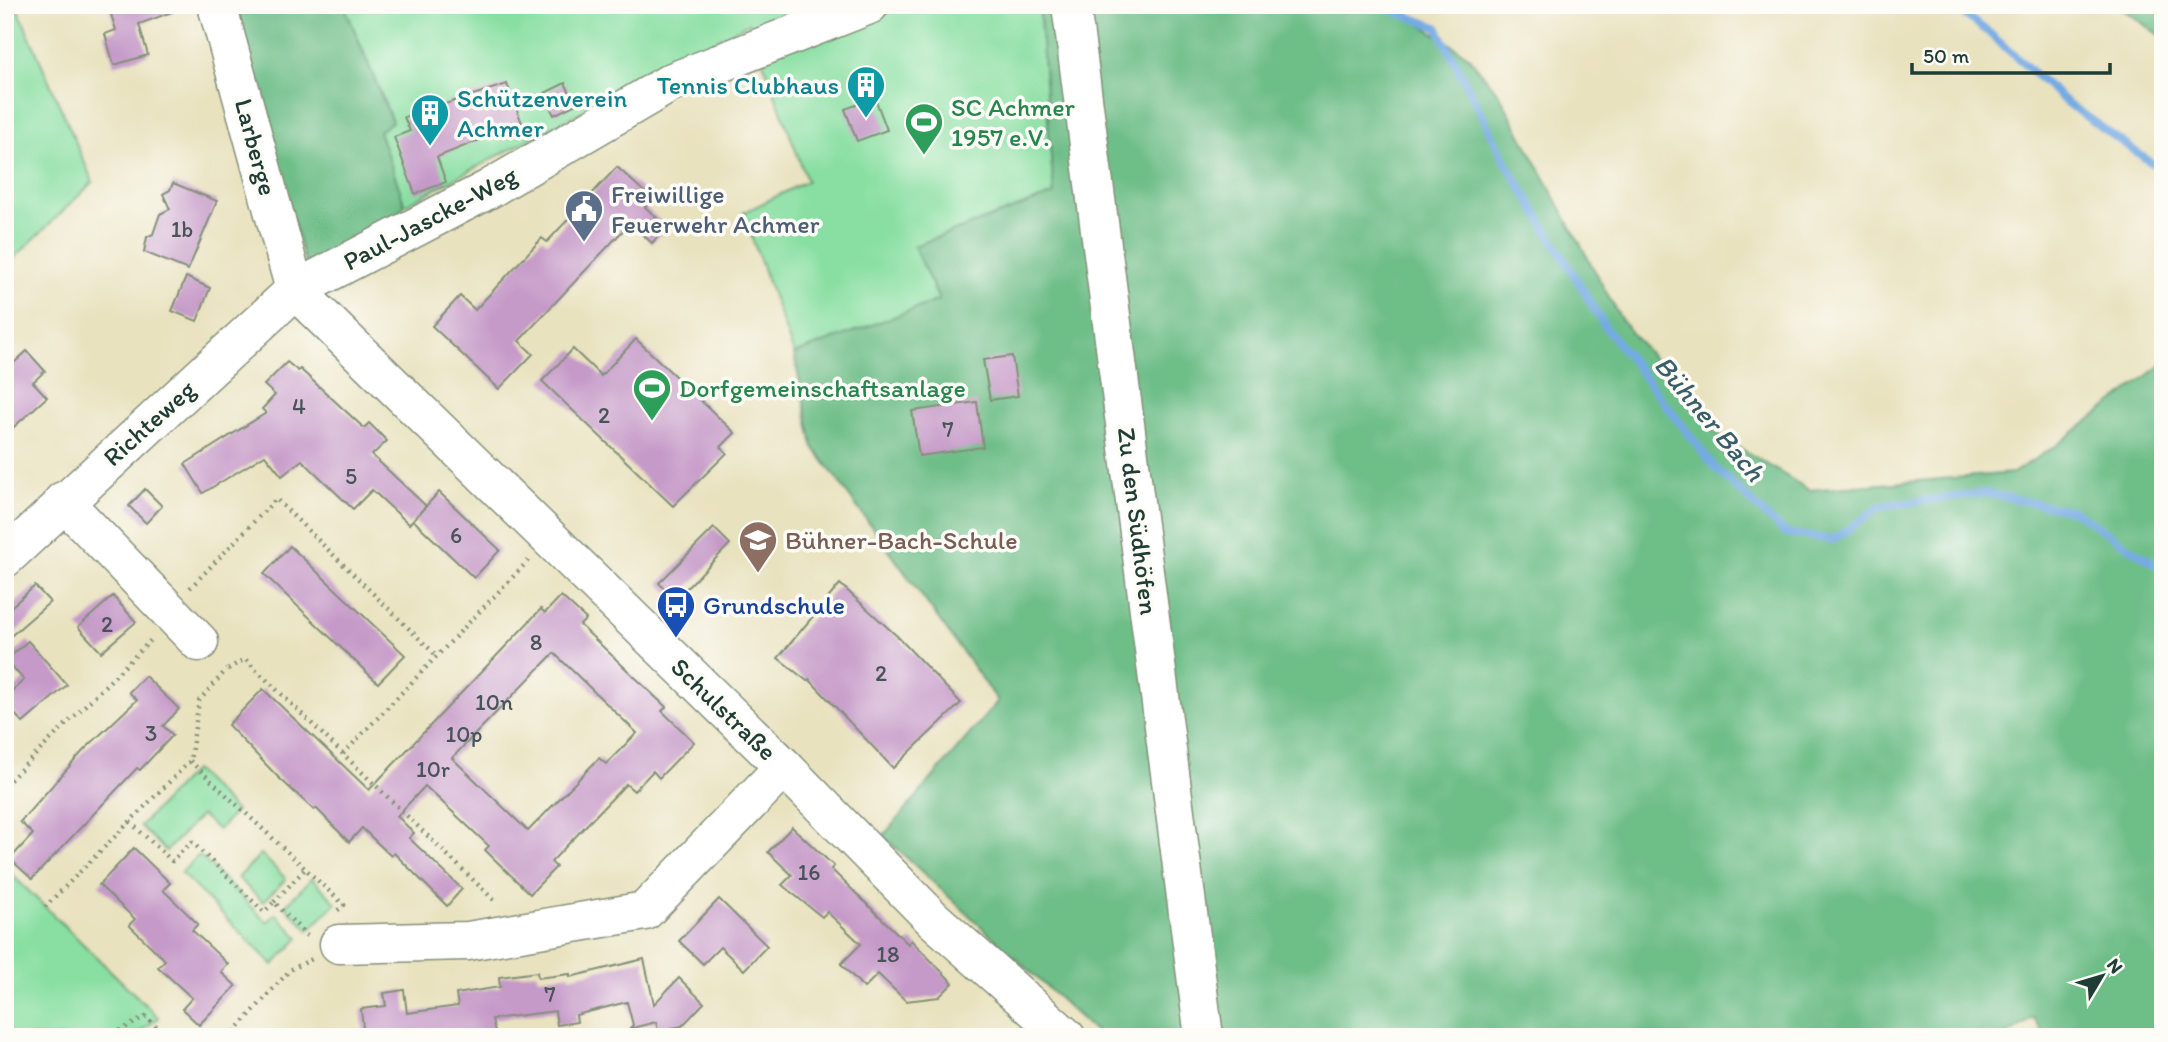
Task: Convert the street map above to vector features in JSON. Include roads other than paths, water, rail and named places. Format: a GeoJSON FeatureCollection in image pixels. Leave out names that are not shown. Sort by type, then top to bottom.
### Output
{"type":"FeatureCollection","features":[{"type":"Feature","properties":{"kind":"street","name":"Larberge"},"geometry":{"type":"LineString","coordinates":[[217,5],[295,290]]}},
{"type":"Feature","properties":{"kind":"street","name":"Paul-Jascke-Weg"},"geometry":{"type":"LineString","coordinates":[[295,290],[489,189],[672,82],[869,5]]}},
{"type":"Feature","properties":{"kind":"street","name":"Zu den Südhöfen"},"geometry":{"type":"LineString","coordinates":[[1071,5],[1204,1037]]}},
{"type":"Feature","properties":{"kind":"street","name":"Richteweg"},"geometry":{"type":"LineString","coordinates":[[5,558],[63,501],[295,290]]}},
{"type":"Feature","properties":{"kind":"street","name":"Schulstraße"},"geometry":{"type":"LineString","coordinates":[[295,290],[784,767],[933,919],[1066,1037]]}},
{"type":"Feature","properties":{"kind":"street"},"geometry":{"type":"LineString","coordinates":[[63,501],[187,629]]}},
{"type":"Feature","properties":{"kind":"street"},"geometry":{"type":"LineString","coordinates":[[331,929],[468,941],[645,911],[784,767]]}},
{"type":"Feature","properties":{"kind":"waterway","name":"Bühner Bach"},"geometry":{"type":"LineString","coordinates":[[1377,5],[1437,27],[1507,164],[1604,325],[1715,468],[1785,533],[1833,540],[1881,506],[1985,493],[2074,511],[2163,569]]}},
{"type":"Feature","properties":{"kind":"waterway"},"geometry":{"type":"LineString","coordinates":[[1951,5],[1987,31],[2067,103],[2163,171]]}},
{"type":"Feature","properties":{"kind":"place","name":"Tennis Clubhaus"},"geometry":{"type":"Point","coordinates":[866,119]}},
{"type":"Feature","properties":{"kind":"place","name":"Schützenverein Achmer"},"geometry":{"type":"Point","coordinates":[430,147]}},
{"type":"Feature","properties":{"kind":"place","name":"SC Achmer 1957 e.V."},"geometry":{"type":"Point","coordinates":[924,156]}},
{"type":"Feature","properties":{"kind":"place","name":"Freiwillige Feuerwehr Achmer"},"geometry":{"type":"Point","coordinates":[584,243]}},
{"type":"Feature","properties":{"kind":"place","name":"Dorfgemeinschaftsanlage"},"geometry":{"type":"Point","coordinates":[652,422]}},
{"type":"Feature","properties":{"kind":"place","name":"Bühner-Bach-Schule"},"geometry":{"type":"Point","coordinates":[758,574]}},
{"type":"Feature","properties":{"kind":"place","name":"Grundschule"},"geometry":{"type":"Point","coordinates":[676,639]}}]}
